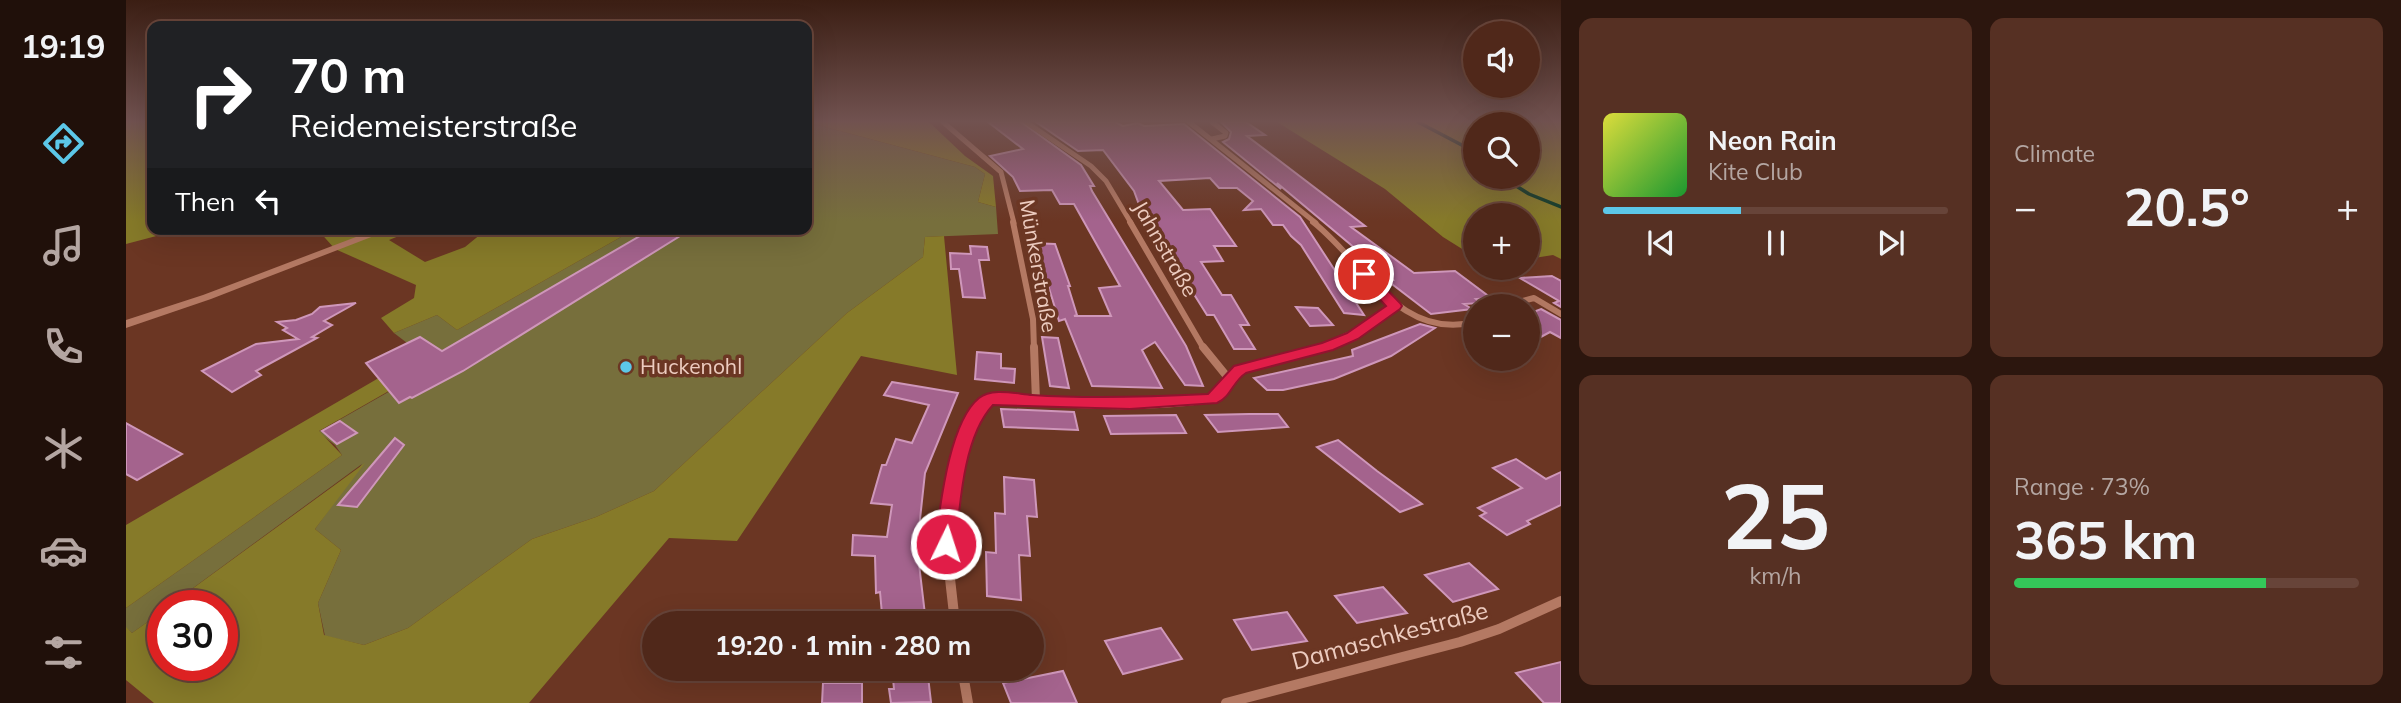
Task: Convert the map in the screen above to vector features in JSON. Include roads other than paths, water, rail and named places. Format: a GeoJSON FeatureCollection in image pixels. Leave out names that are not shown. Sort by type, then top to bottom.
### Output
{"type":"FeatureCollection","features":[{"type":"Feature","properties":{"kind":"street","name":"Münkerstraße"},"geometry":{"type":"LineString","coordinates":[[981,155],[1001,172],[1005,180],[1033,319],[1036,401]]}},
{"type":"Feature","properties":{"kind":"street","name":"Jahnstraße"},"geometry":{"type":"LineString","coordinates":[[1074,155],[1106,181],[1206,352],[1229,379]]}},
{"type":"Feature","properties":{"kind":"street"},"geometry":{"type":"LineString","coordinates":[[1232,155],[1319,226],[1395,306],[1433,322],[1463,325]]}},
{"type":"Feature","properties":{"kind":"street"},"geometry":{"type":"LineString","coordinates":[[126,323],[207,297],[371,235]]}},
{"type":"Feature","properties":{"kind":"street"},"geometry":{"type":"LineString","coordinates":[[1540,301],[1561,314]]}},
{"type":"Feature","properties":{"kind":"street"},"geometry":{"type":"LineString","coordinates":[[953,611],[946,558],[948,503],[968,430],[981,404],[999,398],[1116,403],[1198,401],[1219,395],[1229,379],[1240,370],[1315,351],[1352,336],[1395,306]]}},
{"type":"Feature","properties":{"kind":"street","name":"Damaschkestraße"},"geometry":{"type":"LineString","coordinates":[[1226,703],[1460,642],[1499,629],[1561,601]]}},
{"type":"Feature","properties":{"kind":"street"},"geometry":{"type":"LineString","coordinates":[[964,681],[968,703]]}},
{"type":"Feature","properties":{"kind":"waterway"},"geometry":{"type":"LineString","coordinates":[[1521,189],[1561,207]]}},
{"type":"Feature","properties":{"kind":"place","name":"Huckenohl"},"geometry":{"type":"Point","coordinates":[626,367]}}]}
